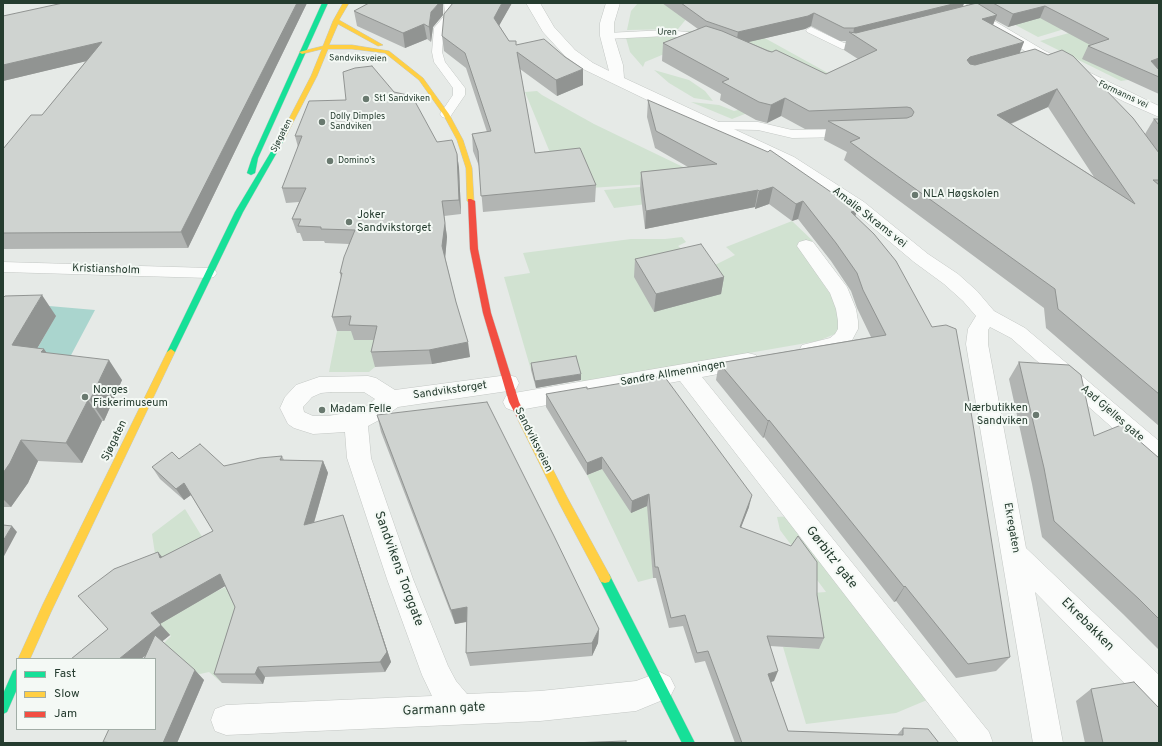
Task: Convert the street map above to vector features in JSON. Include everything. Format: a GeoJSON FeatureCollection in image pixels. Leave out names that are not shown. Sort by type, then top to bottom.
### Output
{"type":"FeatureCollection","features":[{"type":"Feature","properties":{"kind":"main road"},"geometry":{"type":"LineString","coordinates":[[302,52],[325,3]]}},
{"type":"Feature","properties":{"kind":"main road","name":"Sandviksveien"},"geometry":{"type":"LineString","coordinates":[[320,58],[336,21],[346,3]]}},
{"type":"Feature","properties":{"kind":"main road","name":"Sandviksveien"},"geometry":{"type":"LineString","coordinates":[[336,21],[384,48],[396,60],[421,79],[446,114],[460,140],[469,168],[474,249],[487,312],[511,392],[563,500],[625,615],[660,688],[689,743]]}},
{"type":"Feature","properties":{"kind":"main road","name":"Sandviksveien"},"geometry":{"type":"LineString","coordinates":[[302,52],[325,47],[358,47],[387,52]]}},
{"type":"Feature","properties":{"kind":"main road","name":"Sandviksveien"},"geometry":{"type":"LineString","coordinates":[[302,52],[320,58],[330,58]]}},
{"type":"Feature","properties":{"kind":"main road","name":"Sjøgaten"},"geometry":{"type":"LineString","coordinates":[[239,212],[255,158],[302,52]]}},
{"type":"Feature","properties":{"kind":"main road","name":"Sjøgaten"},"geometry":{"type":"LineString","coordinates":[[24,658],[47,608],[239,212],[271,159],[314,76],[320,58]]}},
{"type":"Feature","properties":{"kind":"main road","name":"Sandviksveien"},"geometry":{"type":"LineString","coordinates":[[362,58],[396,60]]}},
{"type":"Feature","properties":{"kind":"main road"},"geometry":{"type":"LineString","coordinates":[[3,708],[12,679]]}},
{"type":"Feature","properties":{"kind":"street","name":"Amalie Skrams vei"},"geometry":{"type":"LineString","coordinates":[[533,3],[548,29],[570,53],[588,66],[788,161],[853,203],[921,258],[951,279],[970,296],[987,316]]}},
{"type":"Feature","properties":{"kind":"street"},"geometry":{"type":"LineString","coordinates":[[613,3],[607,23],[607,36],[616,65],[617,80]]}},
{"type":"Feature","properties":{"kind":"street","name":"Formanns vei"},"geometry":{"type":"LineString","coordinates":[[955,3],[1039,59],[1159,112]]}},
{"type":"Feature","properties":{"kind":"street"},"geometry":{"type":"LineString","coordinates":[[1125,115],[1132,107],[1130,99]]}},
{"type":"Feature","properties":{"kind":"street"},"geometry":{"type":"LineString","coordinates":[[795,354],[837,344],[848,329],[846,309],[840,292],[824,267],[806,246]]}},
{"type":"Feature","properties":{"kind":"street","name":"Aad Gjelles gate"},"geometry":{"type":"LineString","coordinates":[[987,316],[1018,333],[1159,455]]}},
{"type":"Feature","properties":{"kind":"street","name":"Ekregaten"},"geometry":{"type":"LineString","coordinates":[[987,316],[978,330],[977,344],[1048,743]]}},
{"type":"Feature","properties":{"kind":"street","name":"Søndre Allmenningen"},"geometry":{"type":"LineString","coordinates":[[511,392],[685,372],[764,359]]}},
{"type":"Feature","properties":{"kind":"street","name":"Gørbitz' gate"},"geometry":{"type":"LineString","coordinates":[[685,372],[978,743]]}},
{"type":"Feature","properties":{"kind":"street","name":"Sandvikstorget"},"geometry":{"type":"LineString","coordinates":[[392,399],[368,384],[319,385],[304,392],[293,403],[291,408],[292,414],[302,422],[313,425],[328,425],[356,421],[374,412],[392,399],[511,392]]}},
{"type":"Feature","properties":{"kind":"street","name":"Sandvikens Torggate"},"geometry":{"type":"LineString","coordinates":[[356,421],[359,458],[400,579],[437,675],[446,691],[460,709]]}},
{"type":"Feature","properties":{"kind":"street","name":"Ekrebakken"},"geometry":{"type":"LineString","coordinates":[[1015,554],[1159,696]]}},
{"type":"Feature","properties":{"kind":"street","name":"Garmann gate"},"geometry":{"type":"LineString","coordinates":[[226,720],[540,706],[636,696],[660,688]]}},
{"type":"Feature","properties":{"kind":"lane"},"geometry":{"type":"LineString","coordinates":[[446,114],[459,95],[459,88],[440,62],[437,52],[439,28],[450,16],[449,3]]}},
{"type":"Feature","properties":{"kind":"lane"},"geometry":{"type":"LineString","coordinates":[[958,18],[974,15]]}},
{"type":"Feature","properties":{"kind":"lane"},"geometry":{"type":"LineString","coordinates":[[811,30],[842,46],[851,46],[881,39]]}},
{"type":"Feature","properties":{"kind":"lane","name":"Uren"},"geometry":{"type":"LineString","coordinates":[[607,36],[678,33],[697,36],[718,43]]}},
{"type":"Feature","properties":{"kind":"lane","name":"Amalie Skrams vei"},"geometry":{"type":"LineString","coordinates":[[716,126],[758,126],[792,134],[859,132]]}},
{"type":"Feature","properties":{"kind":"lane","name":"Kristiansholm"},"geometry":{"type":"LineString","coordinates":[[3,267],[210,273]]}},
{"type":"Feature","properties":{"kind":"green space"},"geometry":{"type":"Polygon","coordinates":[[[638,3],[724,3],[692,12],[678,29],[627,30],[631,11],[638,3]]]}},
{"type":"Feature","properties":{"kind":"green space"},"geometry":{"type":"Polygon","coordinates":[[[993,3],[1071,27],[1038,37],[980,6],[993,3]]]}},
{"type":"Feature","properties":{"kind":"green space"},"geometry":{"type":"Polygon","coordinates":[[[1087,28],[1159,66],[1159,75],[1121,81],[1040,41],[1087,28]]]}},
{"type":"Feature","properties":{"kind":"green space"},"geometry":{"type":"Polygon","coordinates":[[[685,31],[752,31],[837,78],[732,119],[691,102],[719,105],[734,111],[742,109],[718,38],[685,31]]]}},
{"type":"Feature","properties":{"kind":"green space"},"geometry":{"type":"Polygon","coordinates":[[[674,36],[698,40],[645,62],[643,67],[630,52],[626,38],[674,36]]]}},
{"type":"Feature","properties":{"kind":"green space"},"geometry":{"type":"Polygon","coordinates":[[[654,70],[689,80],[705,91],[713,101],[694,98],[669,83],[654,70]]]}},
{"type":"Feature","properties":{"kind":"green space"},"geometry":{"type":"Polygon","coordinates":[[[537,91],[594,124],[710,180],[590,188],[556,167],[525,92],[537,91]]]}},
{"type":"Feature","properties":{"kind":"green space"},"geometry":{"type":"Polygon","coordinates":[[[640,187],[647,204],[614,208],[604,190],[640,187]]]}},
{"type":"Feature","properties":{"kind":"green space"},"geometry":{"type":"Polygon","coordinates":[[[792,221],[813,241],[799,246],[836,303],[842,321],[835,334],[818,341],[582,382],[576,363],[531,370],[504,277],[530,273],[523,253],[631,239],[665,239],[682,237],[686,242],[678,246],[707,269],[735,255],[726,247],[792,221]]]}},
{"type":"Feature","properties":{"kind":"green space"},"geometry":{"type":"Polygon","coordinates":[[[337,331],[355,331],[381,340],[375,367],[369,372],[329,372],[337,331]]]}},
{"type":"Feature","properties":{"kind":"green space"},"geometry":{"type":"Polygon","coordinates":[[[602,469],[662,499],[650,535],[653,578],[638,582],[587,475],[602,469]]]}},
{"type":"Feature","properties":{"kind":"green space"},"geometry":{"type":"Polygon","coordinates":[[[185,509],[209,548],[157,567],[152,534],[185,509]]]}},
{"type":"Feature","properties":{"kind":"green space"},"geometry":{"type":"Polygon","coordinates":[[[792,516],[927,700],[896,713],[806,724],[783,647],[819,649],[812,593],[826,592],[780,530],[777,517],[792,516]]]}},
{"type":"Feature","properties":{"kind":"green space"},"geometry":{"type":"Polygon","coordinates":[[[228,586],[245,617],[222,683],[209,672],[200,674],[194,671],[163,644],[171,636],[155,619],[228,586]]]}},
{"type":"Feature","properties":{"kind":"water"},"geometry":{"type":"Polygon","coordinates":[[[3,302],[95,310],[61,374],[25,371],[52,322],[3,302]]]}},
{"type":"Feature","properties":{"kind":"building"},"geometry":{"type":"Polygon","coordinates":[[[63,3],[297,3],[181,232],[3,233],[3,149],[31,115],[42,115],[102,42],[3,65],[3,16],[63,3]]]}},
{"type":"Feature","properties":{"kind":"building"},"geometry":{"type":"Polygon","coordinates":[[[369,3],[439,3],[431,12],[429,27],[424,24],[403,33],[354,11],[369,3]]]}},
{"type":"Feature","properties":{"kind":"building"},"geometry":{"type":"Polygon","coordinates":[[[453,3],[502,3],[494,18],[509,41],[516,41],[516,45],[544,39],[565,57],[583,69],[556,80],[517,52],[535,153],[580,148],[596,185],[481,196],[478,151],[472,134],[491,131],[465,53],[442,36],[444,14],[453,3]]]}},
{"type":"Feature","properties":{"kind":"building"},"geometry":{"type":"Polygon","coordinates":[[[681,3],[957,3],[854,28],[844,28],[814,13],[808,16],[738,32],[706,21],[681,3]]]}},
{"type":"Feature","properties":{"kind":"building"},"geometry":{"type":"Polygon","coordinates":[[[977,3],[997,15],[982,19],[1024,42],[970,57],[967,60],[970,64],[975,65],[1035,49],[1048,55],[1062,50],[1073,56],[1133,118],[1159,153],[1159,180],[1153,180],[1159,185],[1159,394],[1058,309],[1055,289],[850,142],[860,138],[828,121],[907,118],[912,116],[914,112],[911,108],[809,111],[785,98],[771,105],[759,102],[722,82],[729,79],[663,43],[706,26],[722,31],[768,51],[772,52],[776,50],[826,74],[877,50],[849,32],[856,33],[977,3]],[[1057,89],[997,115],[1135,204],[1057,89]]]}},
{"type":"Feature","properties":{"kind":"building"},"geometry":{"type":"Polygon","coordinates":[[[993,3],[1159,3],[1159,58],[1151,61],[1159,70],[1159,77],[1088,46],[1109,39],[1045,6],[1013,14],[993,3]]]}},
{"type":"Feature","properties":{"kind":"building"},"geometry":{"type":"Polygon","coordinates":[[[372,66],[394,92],[412,96],[437,142],[452,140],[457,154],[459,200],[442,201],[445,223],[442,246],[468,342],[429,350],[371,352],[377,326],[349,325],[351,316],[332,317],[344,257],[355,230],[321,229],[321,227],[298,226],[301,219],[292,219],[306,188],[282,188],[302,136],[295,136],[309,101],[346,100],[343,72],[355,68],[372,66]]]}},
{"type":"Feature","properties":{"kind":"building"},"geometry":{"type":"Polygon","coordinates":[[[648,100],[768,152],[770,150],[857,210],[851,212],[874,234],[896,261],[932,327],[946,325],[956,329],[972,418],[1010,657],[968,664],[769,420],[768,421],[719,363],[886,335],[863,290],[857,273],[836,243],[803,201],[796,204],[773,187],[759,191],[646,211],[641,172],[717,164],[656,131],[648,100]]]}},
{"type":"Feature","properties":{"kind":"building"},"geometry":{"type":"Polygon","coordinates":[[[1154,119],[1159,119],[1159,125],[1154,119]]]}},
{"type":"Feature","properties":{"kind":"building"},"geometry":{"type":"Polygon","coordinates":[[[701,244],[724,277],[656,294],[635,259],[701,244]]]}},
{"type":"Feature","properties":{"kind":"building"},"geometry":{"type":"Polygon","coordinates":[[[42,295],[12,345],[44,349],[41,352],[109,360],[90,400],[88,400],[66,443],[21,440],[10,463],[3,473],[3,298],[5,296],[42,295]]]}},
{"type":"Feature","properties":{"kind":"building"},"geometry":{"type":"Polygon","coordinates":[[[576,356],[581,374],[535,381],[531,363],[576,356]]]}},
{"type":"Feature","properties":{"kind":"building"},"geometry":{"type":"Polygon","coordinates":[[[1019,362],[1069,365],[1081,375],[1094,436],[1121,425],[1159,458],[1159,619],[1054,521],[1044,468],[1019,362]]]}},
{"type":"Feature","properties":{"kind":"building"},"geometry":{"type":"Polygon","coordinates":[[[664,376],[752,495],[740,527],[791,546],[798,536],[817,562],[817,595],[824,638],[767,636],[778,671],[768,674],[788,731],[903,735],[903,728],[928,729],[939,743],[742,743],[708,651],[697,653],[685,615],[671,618],[658,567],[655,567],[649,494],[632,501],[602,457],[587,463],[546,394],[587,387],[587,389],[664,376]]]}},
{"type":"Feature","properties":{"kind":"building"},"geometry":{"type":"Polygon","coordinates":[[[487,402],[599,629],[592,643],[466,653],[467,607],[451,610],[377,415],[487,402]]]}},
{"type":"Feature","properties":{"kind":"building"},"geometry":{"type":"Polygon","coordinates":[[[200,444],[224,466],[260,458],[282,456],[280,460],[323,461],[304,525],[343,515],[387,652],[380,662],[258,667],[255,674],[214,674],[235,607],[220,574],[151,613],[161,625],[120,658],[72,658],[108,629],[78,596],[114,569],[158,552],[160,558],[213,531],[184,483],[176,489],[152,467],[172,452],[179,459],[200,444]]]}},
{"type":"Feature","properties":{"kind":"building"},"geometry":{"type":"Polygon","coordinates":[[[3,525],[12,526],[3,541],[3,525]]]}},
{"type":"Feature","properties":{"kind":"building"},"geometry":{"type":"Polygon","coordinates":[[[155,635],[195,670],[163,743],[103,742],[109,730],[156,730],[156,658],[144,658],[155,635]]]}},
{"type":"Feature","properties":{"kind":"building"},"geometry":{"type":"Polygon","coordinates":[[[1134,682],[1159,708],[1159,743],[1103,743],[1091,689],[1134,682]]]}},
{"type":"Feature","properties":{"kind":"building"},"geometry":{"type":"Polygon","coordinates":[[[626,741],[626,743],[570,743],[626,741]]]}},
{"type":"Feature","properties":{"kind":"traffic: fast"},"geometry":{"type":"LineString","coordinates":[[251,173],[255,158],[325,3]]}},
{"type":"Feature","properties":{"kind":"traffic: fast"},"geometry":{"type":"LineString","coordinates":[[171,352],[239,212],[281,140]]}},
{"type":"Feature","properties":{"kind":"traffic: fast"},"geometry":{"type":"LineString","coordinates":[[605,578],[689,743]]}},
{"type":"Feature","properties":{"kind":"traffic: fast"},"geometry":{"type":"LineString","coordinates":[[3,708],[16,677]]}},
{"type":"Feature","properties":{"kind":"traffic: slow"},"geometry":{"type":"LineString","coordinates":[[281,140],[314,76],[336,21],[346,3]]}},
{"type":"Feature","properties":{"kind":"traffic: slow"},"geometry":{"type":"LineString","coordinates":[[336,21],[380,45]]}},
{"type":"Feature","properties":{"kind":"traffic: slow"},"geometry":{"type":"LineString","coordinates":[[302,52],[325,47],[352,47],[387,52],[421,79],[446,114],[460,140],[469,168],[471,201]]}},
{"type":"Feature","properties":{"kind":"traffic: slow"},"geometry":{"type":"LineString","coordinates":[[24,658],[47,608],[171,352]]}},
{"type":"Feature","properties":{"kind":"traffic: slow"},"geometry":{"type":"LineString","coordinates":[[523,420],[563,500],[605,578]]}},
{"type":"Feature","properties":{"kind":"traffic: jam"},"geometry":{"type":"LineString","coordinates":[[471,201],[474,249],[487,313],[514,402],[523,420]]}},
{"type":"Feature","properties":{"kind":"place","name":"St1 Sandviken"},"geometry":{"type":"Point","coordinates":[366,99]}},
{"type":"Feature","properties":{"kind":"place","name":"Dolly Dimples Sandviken"},"geometry":{"type":"Point","coordinates":[322,122]}},
{"type":"Feature","properties":{"kind":"place","name":"Domino's"},"geometry":{"type":"Point","coordinates":[330,161]}},
{"type":"Feature","properties":{"kind":"place","name":"NLA Høgskolen"},"geometry":{"type":"Point","coordinates":[915,195]}},
{"type":"Feature","properties":{"kind":"place","name":"Joker Sandvikstorget"},"geometry":{"type":"Point","coordinates":[349,222]}},
{"type":"Feature","properties":{"kind":"place","name":"Norges Fiskerimuseum"},"geometry":{"type":"Point","coordinates":[85,397]}},
{"type":"Feature","properties":{"kind":"place","name":"Madam Felle"},"geometry":{"type":"Point","coordinates":[322,410]}},
{"type":"Feature","properties":{"kind":"place","name":"Nærbutikken Sandviken"},"geometry":{"type":"Point","coordinates":[1036,415]}}]}
